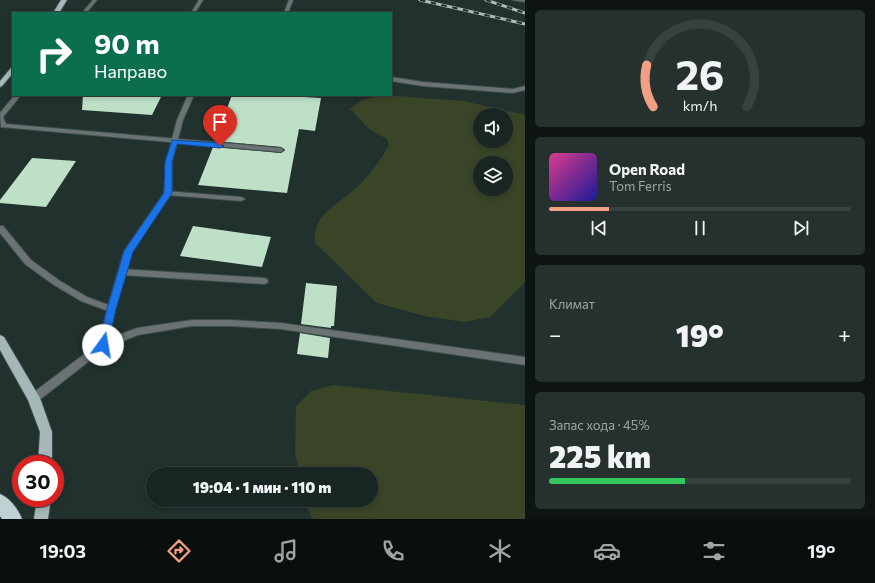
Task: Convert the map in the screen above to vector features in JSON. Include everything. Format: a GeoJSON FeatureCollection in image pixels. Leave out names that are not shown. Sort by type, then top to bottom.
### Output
{"type":"FeatureCollection","features":[{"type":"Feature","properties":{"kind":"highway"},"geometry":{"type":"LineString","coordinates":[[0,502],[13,519]]}},
{"type":"Feature","properties":{"kind":"main road"},"geometry":{"type":"LineString","coordinates":[[57,12],[64,0]]}},
{"type":"Feature","properties":{"kind":"main road"},"geometry":{"type":"LineString","coordinates":[[0,85],[12,70]]}},
{"type":"Feature","properties":{"kind":"main road"},"geometry":{"type":"LineString","coordinates":[[0,340],[34,398],[46,432],[45,455]]}},
{"type":"Feature","properties":{"kind":"main road"},"geometry":{"type":"LineString","coordinates":[[41,519],[43,507]]}},
{"type":"Feature","properties":{"kind":"street"},"geometry":{"type":"LineString","coordinates":[[85,12],[95,0]]}},
{"type":"Feature","properties":{"kind":"street"},"geometry":{"type":"LineString","coordinates":[[194,12],[201,0]]}},
{"type":"Feature","properties":{"kind":"street"},"geometry":{"type":"LineString","coordinates":[[286,12],[291,0]]}},
{"type":"Feature","properties":{"kind":"street"},"geometry":{"type":"LineString","coordinates":[[514,0],[525,1]]}},
{"type":"Feature","properties":{"kind":"street"},"geometry":{"type":"LineString","coordinates":[[392,79],[423,84],[513,91],[525,88]]}},
{"type":"Feature","properties":{"kind":"street"},"geometry":{"type":"LineString","coordinates":[[17,96],[0,117],[3,126],[174,142],[281,150]]}},
{"type":"Feature","properties":{"kind":"street"},"geometry":{"type":"LineString","coordinates":[[103,345],[128,251],[168,193],[169,162],[180,120],[191,96]]}},
{"type":"Feature","properties":{"kind":"street"},"geometry":{"type":"LineString","coordinates":[[168,193],[241,199]]}},
{"type":"Feature","properties":{"kind":"street"},"geometry":{"type":"LineString","coordinates":[[0,228],[28,262],[57,283],[84,299],[112,309]]}},
{"type":"Feature","properties":{"kind":"street"},"geometry":{"type":"LineString","coordinates":[[122,272],[264,281]]}},
{"type":"Feature","properties":{"kind":"street"},"geometry":{"type":"LineString","coordinates":[[34,398],[103,345],[137,332],[192,323],[231,323],[281,326],[525,361]]}},
{"type":"Feature","properties":{"kind":"green space"},"geometry":{"type":"Polygon","coordinates":[[[378,96],[464,101],[494,108],[473,108],[473,148],[513,148],[513,112],[525,115],[525,282],[490,317],[464,322],[424,316],[377,303],[315,243],[315,233],[323,216],[352,191],[372,171],[389,145],[387,139],[370,130],[350,109],[362,100],[378,96]]]}},
{"type":"Feature","properties":{"kind":"green space"},"geometry":{"type":"Polygon","coordinates":[[[333,385],[525,405],[525,519],[313,519],[307,507],[378,507],[378,467],[298,467],[295,453],[296,406],[311,391],[333,385]]]}},
{"type":"Feature","properties":{"kind":"building"},"geometry":{"type":"Polygon","coordinates":[[[83,96],[162,96],[152,115],[82,110],[83,96]]]}},
{"type":"Feature","properties":{"kind":"building"},"geometry":{"type":"Polygon","coordinates":[[[232,96],[286,96],[321,98],[315,131],[299,129],[287,193],[198,185],[213,147],[281,153],[285,150],[281,147],[215,141],[232,96]]]}},
{"type":"Feature","properties":{"kind":"building"},"geometry":{"type":"Polygon","coordinates":[[[32,158],[76,161],[46,207],[0,203],[0,200],[32,158]]]}},
{"type":"Feature","properties":{"kind":"building"},"geometry":{"type":"Polygon","coordinates":[[[193,226],[271,237],[262,267],[180,256],[193,226]]]}},
{"type":"Feature","properties":{"kind":"building"},"geometry":{"type":"Polygon","coordinates":[[[306,283],[337,286],[334,326],[331,326],[331,328],[301,324],[306,283]]]}},
{"type":"Feature","properties":{"kind":"building"},"geometry":{"type":"Polygon","coordinates":[[[300,333],[330,338],[328,358],[297,354],[300,333]]]}},
{"type":"Feature","properties":{"kind":"railway"},"geometry":{"type":"LineString","coordinates":[[420,0],[525,24]]}},
{"type":"Feature","properties":{"kind":"railway"},"geometry":{"type":"LineString","coordinates":[[486,0],[525,13]]}},
{"type":"Feature","properties":{"kind":"route"},"geometry":{"type":"LineString","coordinates":[[103,345],[128,251],[168,193],[169,162],[174,142],[220,146]]}}]}
